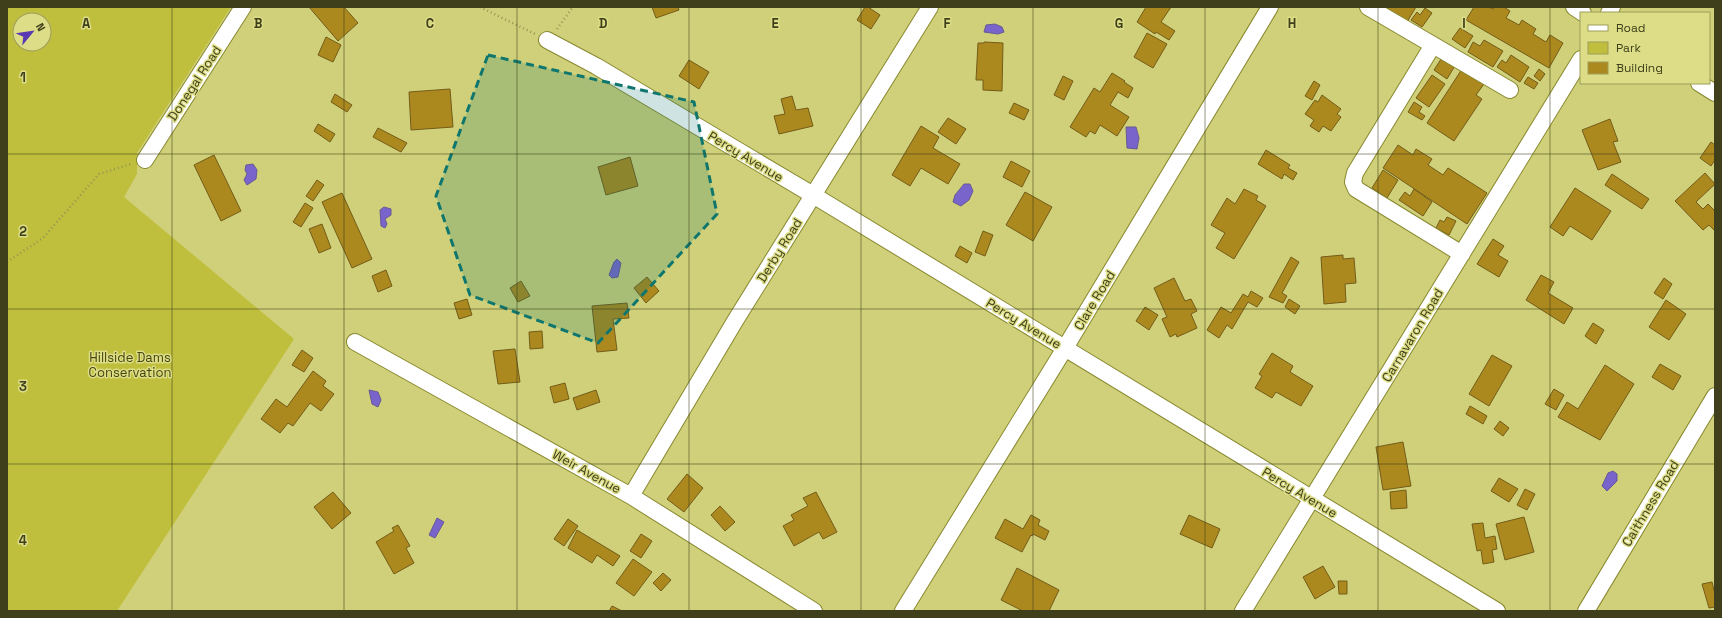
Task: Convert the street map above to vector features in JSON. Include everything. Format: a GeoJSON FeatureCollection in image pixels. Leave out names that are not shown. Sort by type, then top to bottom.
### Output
{"type":"FeatureCollection","features":[{"type":"Feature","properties":{"kind":"street","name":"Donegal Road"},"geometry":{"type":"LineString","coordinates":[[145,160],[243,7]]}},
{"type":"Feature","properties":{"kind":"street","name":"Derby Road"},"geometry":{"type":"LineString","coordinates":[[631,496],[813,195],[930,7]]}},
{"type":"Feature","properties":{"kind":"street","name":"Clare Road"},"geometry":{"type":"LineString","coordinates":[[903,611],[1065,348],[1270,7]]}},
{"type":"Feature","properties":{"kind":"street"},"geometry":{"type":"LineString","coordinates":[[1368,7],[1510,90]]}},
{"type":"Feature","properties":{"kind":"street","name":"Percy Avenue"},"geometry":{"type":"LineString","coordinates":[[547,40],[596,66],[813,195],[1312,500],[1497,611]]}},
{"type":"Feature","properties":{"kind":"street"},"geometry":{"type":"LineString","coordinates":[[1433,45],[1355,173],[1353,182],[1356,189],[1462,254]]}},
{"type":"Feature","properties":{"kind":"street","name":"Carnavaron Road"},"geometry":{"type":"LineString","coordinates":[[1243,611],[1580,61]]}},
{"type":"Feature","properties":{"kind":"street"},"geometry":{"type":"LineString","coordinates":[[1701,84],[1715,93]]}},
{"type":"Feature","properties":{"kind":"street","name":"Weir Avenue"},"geometry":{"type":"LineString","coordinates":[[355,342],[631,496],[814,611]]}},
{"type":"Feature","properties":{"kind":"street","name":"Caithness Road"},"geometry":{"type":"LineString","coordinates":[[1586,611],[1715,396]]}},
{"type":"Feature","properties":{"kind":"path"},"geometry":{"type":"LineString","coordinates":[[480,7],[547,40],[574,7]]}},
{"type":"Feature","properties":{"kind":"path"},"geometry":{"type":"LineString","coordinates":[[7,262],[43,238],[99,174],[145,160]]}},
{"type":"Feature","properties":{"kind":"highlighted area"},"geometry":{"type":"Polygon","coordinates":[[[488,55],[694,102],[717,214],[598,343],[470,295],[436,196],[488,55]]]}},
{"type":"Feature","properties":{"kind":"green space","name":"Hillside Dams Conservation"},"geometry":{"type":"Polygon","coordinates":[[[7,7],[231,7],[137,153],[137,174],[124,197],[294,339],[117,611],[7,611],[7,7]]]}},
{"type":"Feature","properties":{"kind":"shaded area"},"geometry":{"type":"Polygon","coordinates":[[[995,24],[1002,27],[1004,32],[998,34],[984,32],[986,25],[995,24]]]}},
{"type":"Feature","properties":{"kind":"shaded area"},"geometry":{"type":"Polygon","coordinates":[[[1126,127],[1136,127],[1139,138],[1137,149],[1127,148],[1126,127]]]}},
{"type":"Feature","properties":{"kind":"shaded area"},"geometry":{"type":"Polygon","coordinates":[[[253,164],[257,170],[256,179],[247,185],[244,180],[247,174],[245,170],[246,165],[253,164]]]}},
{"type":"Feature","properties":{"kind":"shaded area"},"geometry":{"type":"Polygon","coordinates":[[[964,184],[970,184],[973,191],[969,200],[961,206],[953,202],[955,195],[964,184]]]}},
{"type":"Feature","properties":{"kind":"shaded area"},"geometry":{"type":"Polygon","coordinates":[[[384,207],[391,209],[391,215],[385,219],[387,224],[385,228],[381,226],[380,210],[384,207]]]}},
{"type":"Feature","properties":{"kind":"shaded area"},"geometry":{"type":"Polygon","coordinates":[[[617,259],[621,263],[618,277],[612,278],[609,275],[614,262],[617,259]]]}},
{"type":"Feature","properties":{"kind":"shaded area"},"geometry":{"type":"Polygon","coordinates":[[[369,390],[378,392],[381,400],[378,407],[372,404],[369,390]]]}},
{"type":"Feature","properties":{"kind":"shaded area"},"geometry":{"type":"Polygon","coordinates":[[[1613,471],[1617,474],[1617,481],[1607,491],[1602,486],[1608,473],[1613,471]]]}},
{"type":"Feature","properties":{"kind":"shaded area"},"geometry":{"type":"Polygon","coordinates":[[[437,518],[444,522],[435,538],[429,535],[437,518]]]}},
{"type":"Feature","properties":{"kind":"building"},"geometry":{"type":"Polygon","coordinates":[[[309,7],[344,7],[358,23],[338,41],[309,7]]]}},
{"type":"Feature","properties":{"kind":"building"},"geometry":{"type":"Polygon","coordinates":[[[652,7],[678,7],[679,10],[656,18],[652,7]]]}},
{"type":"Feature","properties":{"kind":"building"},"geometry":{"type":"Polygon","coordinates":[[[865,7],[868,7],[880,15],[871,29],[857,20],[865,7]]]}},
{"type":"Feature","properties":{"kind":"building"},"geometry":{"type":"Polygon","coordinates":[[[1146,7],[1171,7],[1161,22],[1175,31],[1169,40],[1156,32],[1155,34],[1137,22],[1146,7]]]}},
{"type":"Feature","properties":{"kind":"building"},"geometry":{"type":"Polygon","coordinates":[[[1384,7],[1416,7],[1407,22],[1384,7]]]}},
{"type":"Feature","properties":{"kind":"building"},"geometry":{"type":"Polygon","coordinates":[[[1474,7],[1489,7],[1493,9],[1494,7],[1504,7],[1510,11],[1506,18],[1519,25],[1522,20],[1536,29],[1533,34],[1546,42],[1550,35],[1563,43],[1549,68],[1466,20],[1474,7]]]}},
{"type":"Feature","properties":{"kind":"building"},"geometry":{"type":"Polygon","coordinates":[[[1425,8],[1432,13],[1422,27],[1411,20],[1417,12],[1420,15],[1425,8]]]}},
{"type":"Feature","properties":{"kind":"building"},"geometry":{"type":"Polygon","coordinates":[[[1460,28],[1473,36],[1465,48],[1452,39],[1460,28]]]}},
{"type":"Feature","properties":{"kind":"building"},"geometry":{"type":"Polygon","coordinates":[[[1147,33],[1167,44],[1153,68],[1134,57],[1147,33]]]}},
{"type":"Feature","properties":{"kind":"building"},"geometry":{"type":"Polygon","coordinates":[[[326,37],[341,45],[333,62],[318,55],[326,37]]]}},
{"type":"Feature","properties":{"kind":"building"},"geometry":{"type":"Polygon","coordinates":[[[1484,40],[1503,51],[1493,67],[1468,52],[1473,42],[1480,46],[1484,40]]]}},
{"type":"Feature","properties":{"kind":"building"},"geometry":{"type":"Polygon","coordinates":[[[978,43],[1003,43],[1002,91],[983,90],[983,80],[976,80],[978,43]]]}},
{"type":"Feature","properties":{"kind":"building"},"geometry":{"type":"Polygon","coordinates":[[[1511,55],[1529,67],[1520,82],[1497,67],[1502,60],[1506,63],[1511,55]]]}},
{"type":"Feature","properties":{"kind":"building"},"geometry":{"type":"Polygon","coordinates":[[[1443,56],[1456,64],[1447,79],[1434,70],[1443,56]]]}},
{"type":"Feature","properties":{"kind":"building"},"geometry":{"type":"Polygon","coordinates":[[[689,60],[709,72],[699,89],[679,76],[689,60]]]}},
{"type":"Feature","properties":{"kind":"building"},"geometry":{"type":"Polygon","coordinates":[[[1462,69],[1484,84],[1476,95],[1482,99],[1454,141],[1427,123],[1462,69]]]}},
{"type":"Feature","properties":{"kind":"building"},"geometry":{"type":"Polygon","coordinates":[[[1539,69],[1545,74],[1540,81],[1534,76],[1539,69]]]}},
{"type":"Feature","properties":{"kind":"building"},"geometry":{"type":"Polygon","coordinates":[[[1112,73],[1133,88],[1128,98],[1118,92],[1110,105],[1129,117],[1117,136],[1100,125],[1095,134],[1090,131],[1086,137],[1070,127],[1094,88],[1100,92],[1112,73]]]}},
{"type":"Feature","properties":{"kind":"building"},"geometry":{"type":"Polygon","coordinates":[[[1432,75],[1445,84],[1429,107],[1416,98],[1432,75]]]}},
{"type":"Feature","properties":{"kind":"building"},"geometry":{"type":"Polygon","coordinates":[[[1063,76],[1073,81],[1064,100],[1054,95],[1063,76]]]}},
{"type":"Feature","properties":{"kind":"building"},"geometry":{"type":"Polygon","coordinates":[[[1528,77],[1538,83],[1534,89],[1524,83],[1528,77]]]}},
{"type":"Feature","properties":{"kind":"building"},"geometry":{"type":"Polygon","coordinates":[[[1314,81],[1320,85],[1312,100],[1305,96],[1314,81]]]}},
{"type":"Feature","properties":{"kind":"building"},"geometry":{"type":"Polygon","coordinates":[[[450,89],[453,127],[411,130],[409,92],[450,89]]]}},
{"type":"Feature","properties":{"kind":"building"},"geometry":{"type":"Polygon","coordinates":[[[335,94],[352,105],[347,112],[331,102],[335,94]]]}},
{"type":"Feature","properties":{"kind":"building"},"geometry":{"type":"Polygon","coordinates":[[[1322,95],[1341,109],[1337,114],[1341,117],[1331,131],[1323,126],[1319,132],[1310,126],[1314,120],[1305,114],[1315,100],[1318,102],[1322,95]]]}},
{"type":"Feature","properties":{"kind":"building"},"geometry":{"type":"Polygon","coordinates":[[[792,96],[796,110],[808,108],[813,126],[779,134],[774,116],[785,114],[781,99],[792,96]]]}},
{"type":"Feature","properties":{"kind":"building"},"geometry":{"type":"Polygon","coordinates":[[[1414,102],[1422,107],[1419,112],[1425,116],[1422,120],[1408,112],[1414,102]]]}},
{"type":"Feature","properties":{"kind":"building"},"geometry":{"type":"Polygon","coordinates":[[[1014,103],[1029,110],[1024,120],[1009,113],[1014,103]]]}},
{"type":"Feature","properties":{"kind":"building"},"geometry":{"type":"Polygon","coordinates":[[[948,118],[966,129],[956,144],[938,132],[948,118]]]}},
{"type":"Feature","properties":{"kind":"building"},"geometry":{"type":"Polygon","coordinates":[[[1610,119],[1618,141],[1613,142],[1621,162],[1598,170],[1582,130],[1610,119]]]}},
{"type":"Feature","properties":{"kind":"building"},"geometry":{"type":"Polygon","coordinates":[[[318,124],[335,134],[330,142],[314,131],[318,124]]]}},
{"type":"Feature","properties":{"kind":"building"},"geometry":{"type":"Polygon","coordinates":[[[921,126],[939,137],[933,148],[960,164],[948,184],[921,168],[910,186],[892,175],[921,126]]]}},
{"type":"Feature","properties":{"kind":"building"},"geometry":{"type":"Polygon","coordinates":[[[378,128],[407,143],[401,152],[373,137],[378,128]]]}},
{"type":"Feature","properties":{"kind":"building"},"geometry":{"type":"Polygon","coordinates":[[[1711,142],[1715,145],[1715,160],[1711,166],[1700,158],[1711,142]]]}},
{"type":"Feature","properties":{"kind":"building"},"geometry":{"type":"Polygon","coordinates":[[[1398,145],[1413,155],[1416,149],[1432,159],[1428,165],[1443,175],[1448,168],[1487,193],[1467,224],[1383,168],[1398,145]]]}},
{"type":"Feature","properties":{"kind":"building"},"geometry":{"type":"Polygon","coordinates":[[[1266,150],[1290,165],[1288,168],[1297,173],[1293,180],[1284,174],[1282,179],[1258,164],[1266,150]]]}},
{"type":"Feature","properties":{"kind":"building"},"geometry":{"type":"Polygon","coordinates":[[[214,155],[241,211],[221,221],[194,165],[214,155]]]}},
{"type":"Feature","properties":{"kind":"building"},"geometry":{"type":"Polygon","coordinates":[[[630,157],[638,186],[606,195],[598,167],[630,157]]]}},
{"type":"Feature","properties":{"kind":"building"},"geometry":{"type":"Polygon","coordinates":[[[1011,161],[1030,171],[1022,187],[1003,177],[1011,161]]]}},
{"type":"Feature","properties":{"kind":"building"},"geometry":{"type":"Polygon","coordinates":[[[1383,170],[1398,180],[1387,198],[1372,188],[1383,170]]]}},
{"type":"Feature","properties":{"kind":"building"},"geometry":{"type":"Polygon","coordinates":[[[1705,173],[1715,184],[1696,202],[1703,209],[1708,204],[1715,211],[1715,231],[1709,225],[1703,230],[1675,201],[1705,173]]]}},
{"type":"Feature","properties":{"kind":"building"},"geometry":{"type":"Polygon","coordinates":[[[1612,174],[1649,199],[1642,209],[1605,185],[1612,174]]]}},
{"type":"Feature","properties":{"kind":"building"},"geometry":{"type":"Polygon","coordinates":[[[317,180],[324,185],[313,201],[306,196],[317,180]]]}},
{"type":"Feature","properties":{"kind":"building"},"geometry":{"type":"Polygon","coordinates":[[[1575,188],[1611,211],[1592,240],[1570,226],[1563,236],[1550,227],[1575,188]]]}},
{"type":"Feature","properties":{"kind":"building"},"geometry":{"type":"Polygon","coordinates":[[[1244,189],[1258,196],[1256,200],[1266,206],[1234,259],[1216,248],[1225,233],[1211,225],[1227,198],[1235,204],[1244,189]]]}},
{"type":"Feature","properties":{"kind":"building"},"geometry":{"type":"Polygon","coordinates":[[[1414,189],[1432,202],[1423,216],[1399,200],[1405,192],[1410,196],[1414,189]]]}},
{"type":"Feature","properties":{"kind":"building"},"geometry":{"type":"Polygon","coordinates":[[[1025,192],[1052,207],[1033,241],[1006,225],[1025,192]]]}},
{"type":"Feature","properties":{"kind":"building"},"geometry":{"type":"Polygon","coordinates":[[[342,193],[372,259],[352,268],[322,202],[342,193]]]}},
{"type":"Feature","properties":{"kind":"building"},"geometry":{"type":"Polygon","coordinates":[[[305,203],[313,208],[301,227],[293,222],[305,203]]]}},
{"type":"Feature","properties":{"kind":"building"},"geometry":{"type":"Polygon","coordinates":[[[1447,217],[1456,221],[1449,235],[1436,228],[1440,220],[1444,222],[1447,217]]]}},
{"type":"Feature","properties":{"kind":"building"},"geometry":{"type":"Polygon","coordinates":[[[322,224],[331,248],[319,253],[309,229],[322,224]]]}},
{"type":"Feature","properties":{"kind":"building"},"geometry":{"type":"Polygon","coordinates":[[[983,231],[993,235],[985,256],[975,252],[983,231]]]}},
{"type":"Feature","properties":{"kind":"building"},"geometry":{"type":"Polygon","coordinates":[[[1493,239],[1504,246],[1498,255],[1508,261],[1499,277],[1477,264],[1493,239]]]}},
{"type":"Feature","properties":{"kind":"building"},"geometry":{"type":"Polygon","coordinates":[[[960,246],[972,253],[967,263],[955,256],[960,246]]]}},
{"type":"Feature","properties":{"kind":"building"},"geometry":{"type":"Polygon","coordinates":[[[1343,255],[1343,259],[1354,258],[1356,283],[1345,284],[1346,302],[1324,304],[1321,257],[1343,255]]]}},
{"type":"Feature","properties":{"kind":"building"},"geometry":{"type":"Polygon","coordinates":[[[1291,257],[1299,262],[1282,293],[1287,296],[1283,303],[1269,297],[1291,257]]]}},
{"type":"Feature","properties":{"kind":"building"},"geometry":{"type":"Polygon","coordinates":[[[386,270],[392,286],[378,292],[372,276],[386,270]]]}},
{"type":"Feature","properties":{"kind":"building"},"geometry":{"type":"Polygon","coordinates":[[[1541,275],[1554,282],[1548,293],[1573,308],[1564,324],[1526,300],[1541,275]]]}},
{"type":"Feature","properties":{"kind":"building"},"geometry":{"type":"Polygon","coordinates":[[[647,277],[659,291],[646,303],[634,288],[647,277]]]}},
{"type":"Feature","properties":{"kind":"building"},"geometry":{"type":"Polygon","coordinates":[[[1174,278],[1185,301],[1191,299],[1197,311],[1191,314],[1197,328],[1177,337],[1176,334],[1170,337],[1162,319],[1167,317],[1154,288],[1174,278]]]}},
{"type":"Feature","properties":{"kind":"building"},"geometry":{"type":"Polygon","coordinates":[[[1664,278],[1672,284],[1663,299],[1654,293],[1664,278]]]}},
{"type":"Feature","properties":{"kind":"building"},"geometry":{"type":"Polygon","coordinates":[[[521,281],[530,296],[518,302],[510,288],[521,281]]]}},
{"type":"Feature","properties":{"kind":"building"},"geometry":{"type":"Polygon","coordinates":[[[1251,291],[1263,298],[1257,307],[1248,302],[1232,329],[1227,325],[1219,338],[1207,330],[1221,307],[1231,313],[1243,294],[1248,297],[1251,291]]]}},
{"type":"Feature","properties":{"kind":"building"},"geometry":{"type":"Polygon","coordinates":[[[467,299],[472,315],[459,319],[454,303],[467,299]]]}},
{"type":"Feature","properties":{"kind":"building"},"geometry":{"type":"Polygon","coordinates":[[[1289,299],[1300,306],[1295,314],[1285,307],[1289,299]]]}},
{"type":"Feature","properties":{"kind":"building"},"geometry":{"type":"Polygon","coordinates":[[[1666,300],[1686,314],[1669,340],[1649,327],[1666,300]]]}},
{"type":"Feature","properties":{"kind":"building"},"geometry":{"type":"Polygon","coordinates":[[[627,303],[629,318],[613,319],[617,350],[597,352],[592,306],[627,303]]]}},
{"type":"Feature","properties":{"kind":"building"},"geometry":{"type":"Polygon","coordinates":[[[1145,307],[1158,315],[1149,330],[1136,321],[1145,307]]]}},
{"type":"Feature","properties":{"kind":"building"},"geometry":{"type":"Polygon","coordinates":[[[1593,323],[1604,330],[1596,344],[1585,336],[1593,323]]]}},
{"type":"Feature","properties":{"kind":"building"},"geometry":{"type":"Polygon","coordinates":[[[542,331],[543,348],[530,349],[529,332],[542,331]]]}},
{"type":"Feature","properties":{"kind":"building"},"geometry":{"type":"Polygon","coordinates":[[[515,349],[520,382],[498,384],[493,351],[515,349]]]}},
{"type":"Feature","properties":{"kind":"building"},"geometry":{"type":"Polygon","coordinates":[[[302,350],[313,358],[304,372],[292,365],[302,350]]]}},
{"type":"Feature","properties":{"kind":"building"},"geometry":{"type":"Polygon","coordinates":[[[1272,353],[1293,366],[1290,372],[1313,386],[1301,406],[1276,392],[1272,398],[1255,388],[1262,376],[1259,374],[1272,353]]]}},
{"type":"Feature","properties":{"kind":"building"},"geometry":{"type":"Polygon","coordinates":[[[1492,355],[1512,366],[1489,406],[1469,394],[1492,355]]]}},
{"type":"Feature","properties":{"kind":"building"},"geometry":{"type":"Polygon","coordinates":[[[1660,364],[1681,376],[1673,390],[1652,377],[1660,364]]]}},
{"type":"Feature","properties":{"kind":"building"},"geometry":{"type":"Polygon","coordinates":[[[1605,365],[1634,384],[1600,440],[1558,417],[1567,402],[1578,409],[1605,365]]]}},
{"type":"Feature","properties":{"kind":"building"},"geometry":{"type":"Polygon","coordinates":[[[313,371],[326,381],[323,386],[334,394],[321,411],[310,403],[293,426],[288,423],[280,433],[261,419],[276,399],[287,407],[313,371]]]}},
{"type":"Feature","properties":{"kind":"building"},"geometry":{"type":"Polygon","coordinates":[[[565,383],[569,399],[554,403],[550,387],[565,383]]]}},
{"type":"Feature","properties":{"kind":"building"},"geometry":{"type":"Polygon","coordinates":[[[1554,389],[1564,395],[1556,410],[1545,404],[1554,389]]]}},
{"type":"Feature","properties":{"kind":"building"},"geometry":{"type":"Polygon","coordinates":[[[596,390],[600,402],[577,410],[573,398],[596,390]]]}},
{"type":"Feature","properties":{"kind":"building"},"geometry":{"type":"Polygon","coordinates":[[[1470,406],[1487,416],[1483,424],[1466,414],[1470,406]]]}},
{"type":"Feature","properties":{"kind":"building"},"geometry":{"type":"Polygon","coordinates":[[[1500,421],[1509,428],[1503,436],[1494,429],[1500,421]]]}},
{"type":"Feature","properties":{"kind":"building"},"geometry":{"type":"Polygon","coordinates":[[[1403,442],[1411,486],[1383,490],[1376,447],[1403,442]]]}},
{"type":"Feature","properties":{"kind":"building"},"geometry":{"type":"Polygon","coordinates":[[[687,474],[703,488],[684,512],[667,499],[687,474]]]}},
{"type":"Feature","properties":{"kind":"building"},"geometry":{"type":"Polygon","coordinates":[[[1499,478],[1518,489],[1509,502],[1491,491],[1499,478]]]}},
{"type":"Feature","properties":{"kind":"building"},"geometry":{"type":"Polygon","coordinates":[[[1525,489],[1535,494],[1527,510],[1517,505],[1525,489]]]}},
{"type":"Feature","properties":{"kind":"building"},"geometry":{"type":"Polygon","coordinates":[[[1406,490],[1407,508],[1391,509],[1390,492],[1406,490]]]}},
{"type":"Feature","properties":{"kind":"building"},"geometry":{"type":"Polygon","coordinates":[[[333,492],[351,513],[332,529],[314,507],[333,492]]]}},
{"type":"Feature","properties":{"kind":"building"},"geometry":{"type":"Polygon","coordinates":[[[816,492],[837,532],[823,539],[819,532],[794,546],[783,526],[794,520],[791,515],[808,506],[803,498],[816,492]]]}},
{"type":"Feature","properties":{"kind":"building"},"geometry":{"type":"Polygon","coordinates":[[[720,506],[735,522],[725,531],[711,515],[720,506]]]}},
{"type":"Feature","properties":{"kind":"building"},"geometry":{"type":"Polygon","coordinates":[[[1031,515],[1040,520],[1038,525],[1049,531],[1045,540],[1033,534],[1032,536],[1031,535],[1022,552],[995,538],[1005,519],[1023,529],[1031,515]]]}},
{"type":"Feature","properties":{"kind":"building"},"geometry":{"type":"Polygon","coordinates":[[[1189,515],[1220,529],[1212,548],[1180,534],[1189,515]]]}},
{"type":"Feature","properties":{"kind":"building"},"geometry":{"type":"Polygon","coordinates":[[[1524,517],[1534,552],[1505,560],[1496,524],[1524,517]]]}},
{"type":"Feature","properties":{"kind":"building"},"geometry":{"type":"Polygon","coordinates":[[[568,519],[578,526],[564,546],[554,539],[568,519]]]}},
{"type":"Feature","properties":{"kind":"building"},"geometry":{"type":"Polygon","coordinates":[[[1483,523],[1485,538],[1495,536],[1497,549],[1492,550],[1494,562],[1483,564],[1481,550],[1477,551],[1472,524],[1483,523]]]}},
{"type":"Feature","properties":{"kind":"building"},"geometry":{"type":"Polygon","coordinates":[[[398,525],[410,546],[406,548],[414,563],[394,574],[376,542],[394,531],[392,528],[398,525]]]}},
{"type":"Feature","properties":{"kind":"building"},"geometry":{"type":"Polygon","coordinates":[[[577,530],[620,556],[613,566],[597,555],[592,563],[568,548],[577,530]]]}},
{"type":"Feature","properties":{"kind":"building"},"geometry":{"type":"Polygon","coordinates":[[[641,534],[652,541],[641,558],[630,551],[641,534]]]}},
{"type":"Feature","properties":{"kind":"building"},"geometry":{"type":"Polygon","coordinates":[[[633,559],[652,572],[634,596],[616,583],[633,559]]]}},
{"type":"Feature","properties":{"kind":"building"},"geometry":{"type":"Polygon","coordinates":[[[1323,566],[1335,587],[1315,599],[1303,577],[1323,566]]]}},
{"type":"Feature","properties":{"kind":"building"},"geometry":{"type":"Polygon","coordinates":[[[1017,568],[1059,590],[1049,611],[1023,611],[1001,600],[1017,568]]]}},
{"type":"Feature","properties":{"kind":"building"},"geometry":{"type":"Polygon","coordinates":[[[663,573],[671,580],[661,591],[653,583],[663,573]]]}},
{"type":"Feature","properties":{"kind":"building"},"geometry":{"type":"Polygon","coordinates":[[[1338,581],[1347,581],[1347,594],[1339,594],[1338,581]]]}},
{"type":"Feature","properties":{"kind":"building"},"geometry":{"type":"Polygon","coordinates":[[[1712,582],[1715,594],[1715,607],[1709,608],[1702,584],[1712,582]]]}},
{"type":"Feature","properties":{"kind":"building"},"geometry":{"type":"Polygon","coordinates":[[[612,606],[622,611],[609,611],[612,606]]]}}]}
